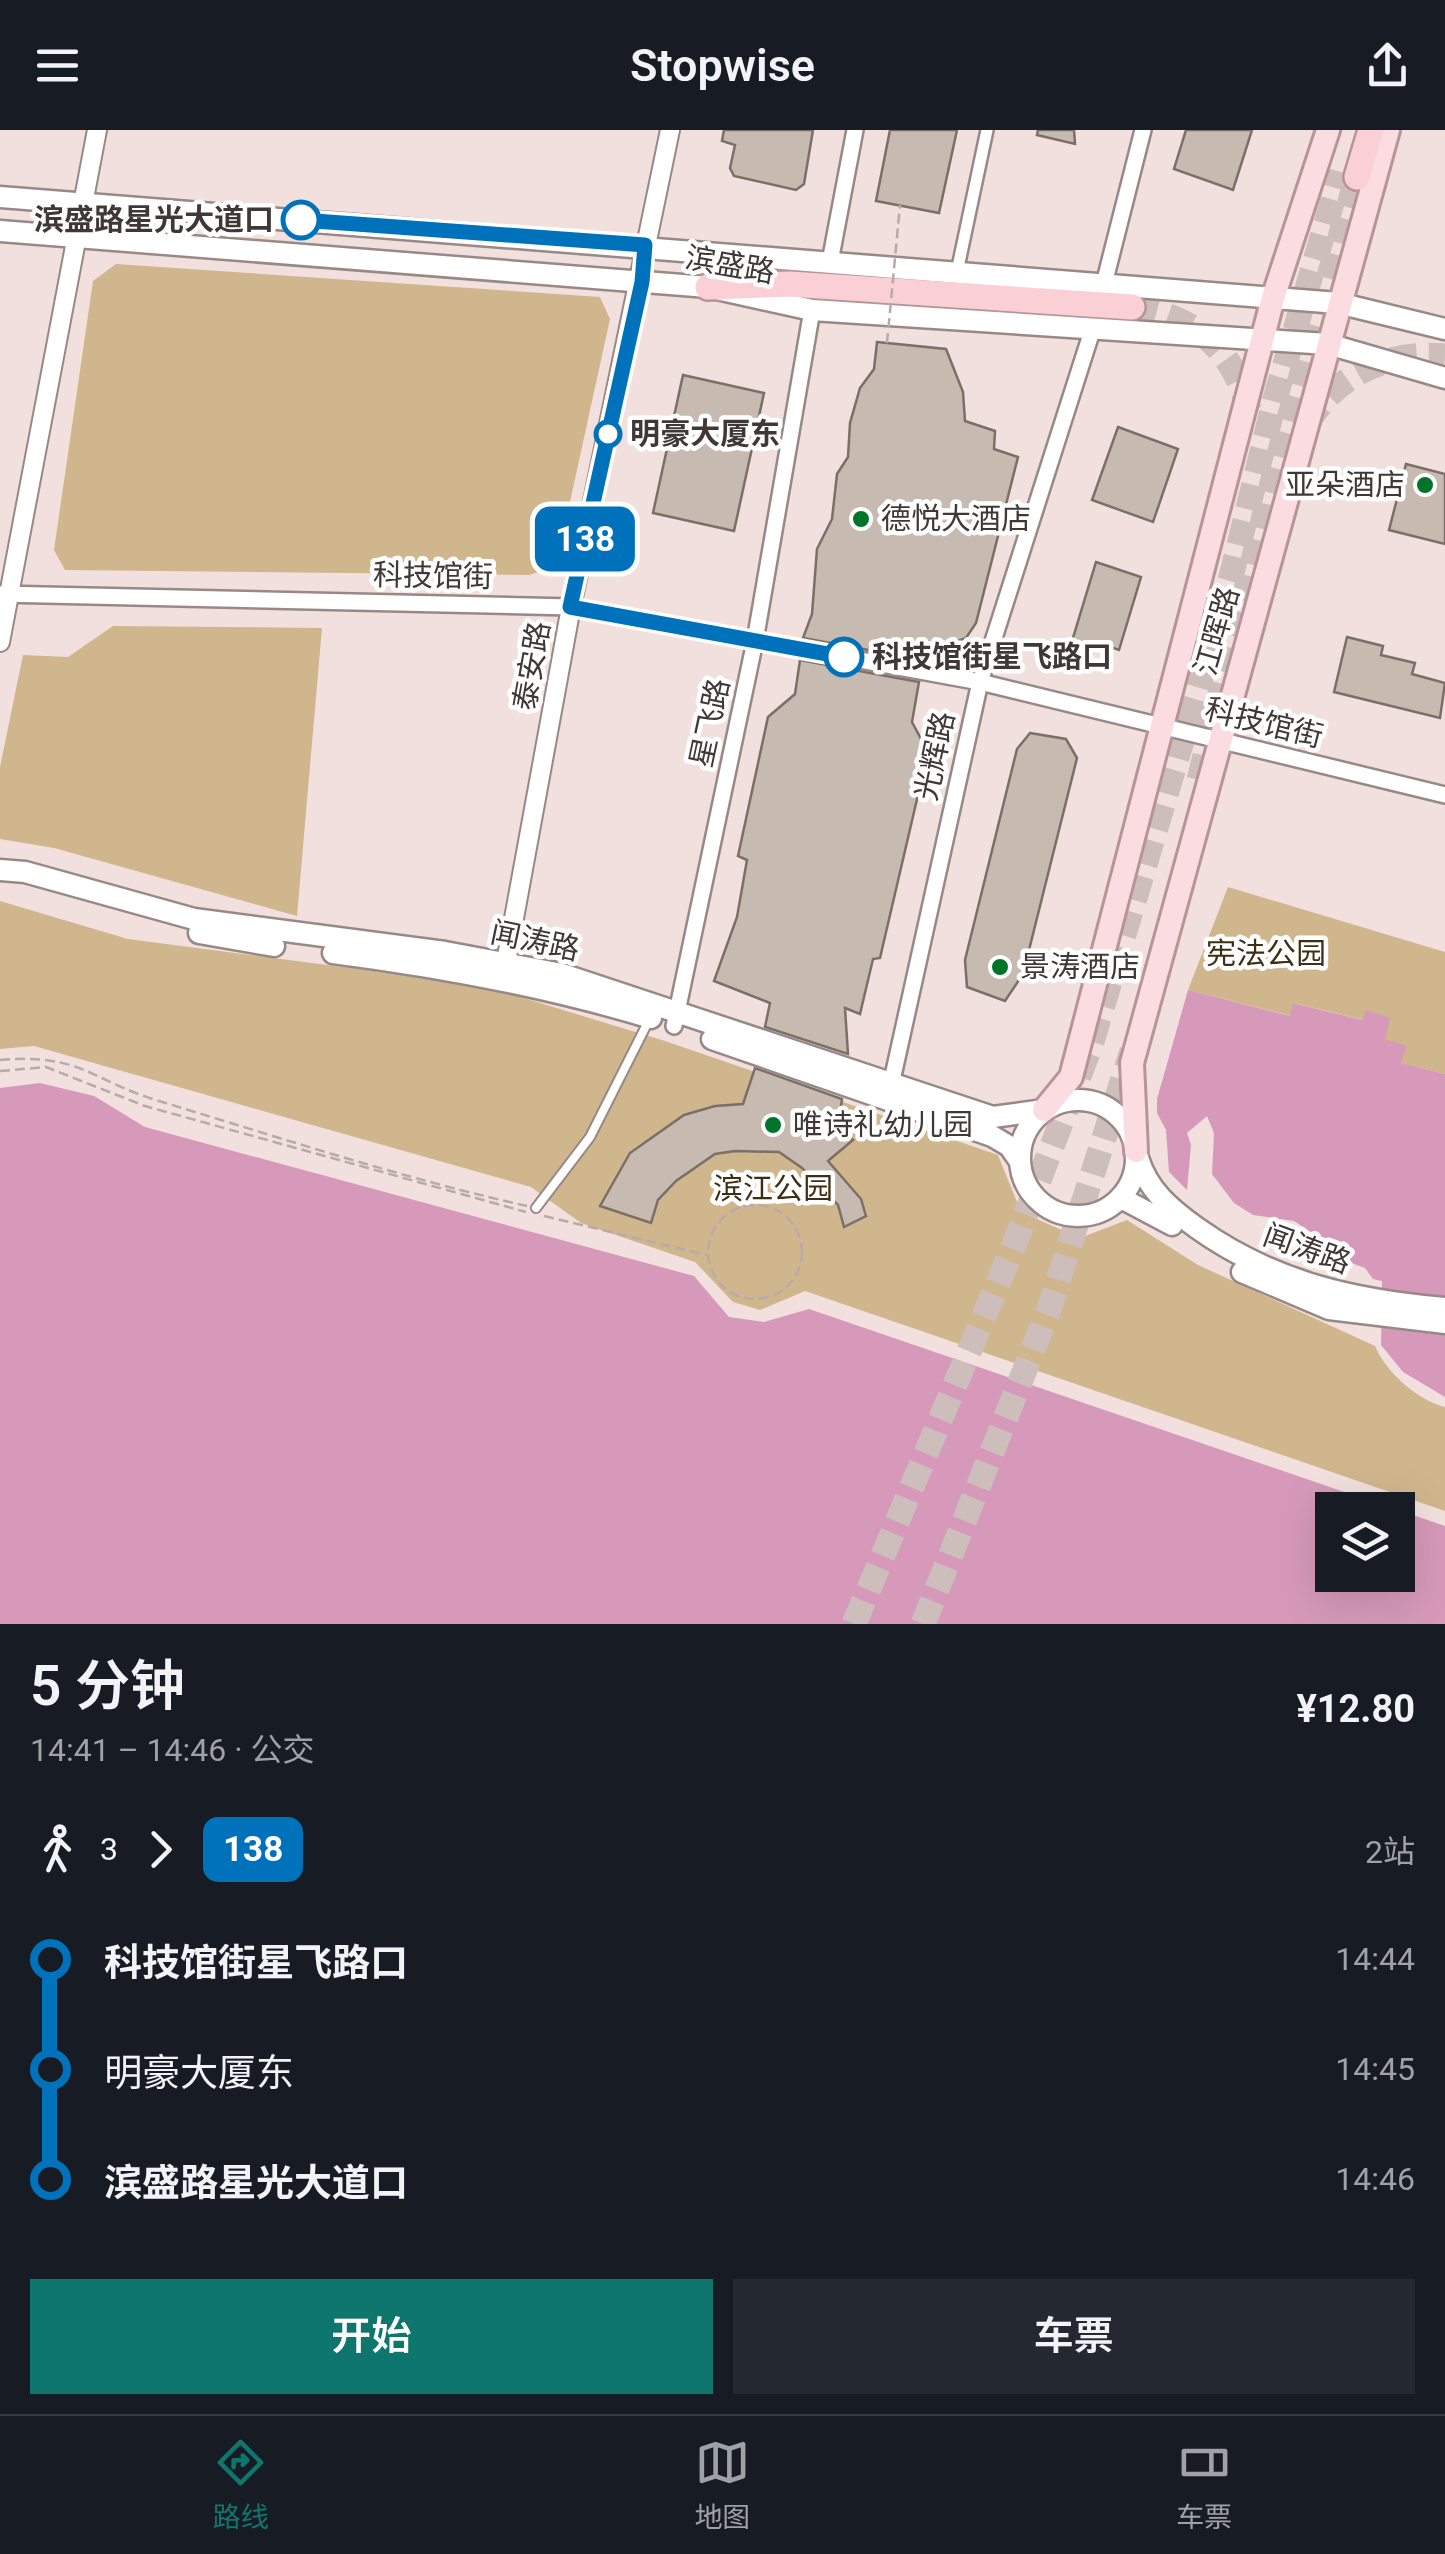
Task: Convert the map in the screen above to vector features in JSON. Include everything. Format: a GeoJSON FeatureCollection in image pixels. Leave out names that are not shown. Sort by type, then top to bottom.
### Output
{"type":"FeatureCollection","features":[{"type":"Feature","properties":{"kind":"highway"},"geometry":{"type":"LineString","coordinates":[[1353,130],[1349,174],[1371,130]]}},
{"type":"Feature","properties":{"kind":"highway"},"geometry":{"type":"LineString","coordinates":[[708,286],[790,284],[1132,307]]}},
{"type":"Feature","properties":{"kind":"main road","name":"江晖路"},"geometry":{"type":"LineString","coordinates":[[1044,1110],[1071,1077],[1273,298],[1328,130]]}},
{"type":"Feature","properties":{"kind":"main road","name":"江晖路"},"geometry":{"type":"LineString","coordinates":[[1136,1151],[1132,1063],[1388,130]]}},
{"type":"Feature","properties":{"kind":"main road","name":"滨盛路"},"geometry":{"type":"LineString","coordinates":[[0,197],[645,245],[1338,303],[1445,330]]}},
{"type":"Feature","properties":{"kind":"main road","name":"滨盛路"},"geometry":{"type":"LineString","coordinates":[[0,231],[708,286],[812,310],[1092,331],[1265,337],[1328,344],[1445,378]]}},
{"type":"Feature","properties":{"kind":"main road","name":"闻涛路"},"geometry":{"type":"LineString","coordinates":[[0,874],[233,940],[562,974],[992,1136],[1009,1146],[1019,1160],[1033,1196],[1067,1216],[1105,1210],[1121,1198],[1157,1213],[1194,1242],[1279,1291],[1445,1323]]}},
{"type":"Feature","properties":{"kind":"main road","name":"闻涛路"},"geometry":{"type":"LineString","coordinates":[[504,971],[650,1018],[676,1020],[993,1117],[1044,1110],[1071,1100],[1105,1106],[1131,1132],[1145,1179],[1161,1200],[1226,1248],[1352,1305],[1445,1308]]}},
{"type":"Feature","properties":{"kind":"main road"},"geometry":{"type":"LineString","coordinates":[[1019,1160],[1022,1140],[1044,1110]]}},
{"type":"Feature","properties":{"kind":"main road"},"geometry":{"type":"LineString","coordinates":[[1121,1198],[1136,1168],[1136,1151]]}},
{"type":"Feature","properties":{"kind":"street"},"geometry":{"type":"LineString","coordinates":[[0,642],[4,593],[97,130]]}},
{"type":"Feature","properties":{"kind":"street","name":"泰安路"},"geometry":{"type":"LineString","coordinates":[[504,971],[570,607],[642,282],[645,245],[670,130]]}},
{"type":"Feature","properties":{"kind":"street"},"geometry":{"type":"LineString","coordinates":[[830,262],[855,130]]}},
{"type":"Feature","properties":{"kind":"street"},"geometry":{"type":"LineString","coordinates":[[958,272],[987,130]]}},
{"type":"Feature","properties":{"kind":"street"},"geometry":{"type":"LineString","coordinates":[[1104,284],[1143,130]]}},
{"type":"Feature","properties":{"kind":"street","name":"星飞路"},"geometry":{"type":"LineString","coordinates":[[676,1020],[755,641],[812,310]]}},
{"type":"Feature","properties":{"kind":"street","name":"光辉路"},"geometry":{"type":"LineString","coordinates":[[891,1084],[980,682],[1092,331]]}},
{"type":"Feature","properties":{"kind":"street","name":"科技馆街"},"geometry":{"type":"LineString","coordinates":[[4,593],[570,607],[980,682],[1445,795]]}},
{"type":"Feature","properties":{"kind":"lane"},"geometry":{"type":"LineString","coordinates":[[536,1208],[590,1137],[650,1018]]}},
{"type":"Feature","properties":{"kind":"path"},"geometry":{"type":"LineString","coordinates":[[887,343],[900,205]]}},
{"type":"Feature","properties":{"kind":"path"},"geometry":{"type":"LineString","coordinates":[[0,1060],[42,1057],[79,1065],[148,1098],[449,1189],[536,1208]]}},
{"type":"Feature","properties":{"kind":"path"},"geometry":{"type":"LineString","coordinates":[[0,1071],[46,1067],[213,1127],[472,1200],[707,1255]]}},
{"type":"Feature","properties":{"kind":"path"},"geometry":{"type":"LineString","coordinates":[[743,1204],[776,1208],[799,1232],[802,1265],[782,1292],[750,1300],[720,1286],[707,1255],[716,1223],[743,1204]]}},
{"type":"Feature","properties":{"kind":"green space"},"geometry":{"type":"Polygon","coordinates":[[[116,264],[600,297],[610,319],[556,566],[529,575],[65,570],[54,550],[93,281],[116,264]]]}},
{"type":"Feature","properties":{"kind":"green space"},"geometry":{"type":"Polygon","coordinates":[[[113,626],[322,628],[297,916],[54,848],[0,839],[0,767],[23,655],[68,657],[113,626]]]}},
{"type":"Feature","properties":{"kind":"green space","name":"宪法公园"},"geometry":{"type":"Polygon","coordinates":[[[1228,887],[1445,952],[1445,1074],[1400,1063],[1366,1011],[1363,1020],[1294,1003],[1291,1016],[1188,990],[1228,887]]]}},
{"type":"Feature","properties":{"kind":"green space","name":"滨江公园"},"geometry":{"type":"Polygon","coordinates":[[[0,901],[128,939],[481,985],[665,1041],[998,1155],[1021,1212],[1080,1238],[1127,1220],[1198,1265],[1375,1346],[1404,1384],[1445,1407],[1445,1511],[1415,1501],[1415,1492],[1390,1492],[805,1291],[760,1310],[733,1302],[695,1262],[581,1223],[531,1187],[34,1046],[0,1049],[0,901]]]}},
{"type":"Feature","properties":{"kind":"shaded area"},"geometry":{"type":"Polygon","coordinates":[[[1188,990],[1290,1016],[1293,1003],[1362,1020],[1366,1010],[1390,1018],[1385,1039],[1407,1046],[1401,1063],[1445,1074],[1445,1397],[1403,1372],[1381,1345],[1382,1281],[1373,1279],[1365,1268],[1335,1257],[1325,1241],[1294,1221],[1253,1215],[1234,1203],[1212,1174],[1214,1133],[1207,1116],[1187,1133],[1191,1145],[1187,1190],[1169,1172],[1166,1130],[1157,1113],[1157,1099],[1188,990]]]}},
{"type":"Feature","properties":{"kind":"shaded area"},"geometry":{"type":"Polygon","coordinates":[[[40,1083],[94,1096],[145,1127],[694,1276],[729,1317],[764,1322],[809,1309],[1344,1492],[1315,1492],[1315,1592],[1415,1592],[1415,1516],[1445,1526],[1445,1624],[0,1624],[0,1088],[40,1083]]]}},
{"type":"Feature","properties":{"kind":"building"},"geometry":{"type":"Polygon","coordinates":[[[724,130],[813,130],[804,184],[796,190],[734,176],[730,168],[735,145],[722,141],[724,130]]]}},
{"type":"Feature","properties":{"kind":"building"},"geometry":{"type":"Polygon","coordinates":[[[890,130],[957,130],[939,213],[876,201],[890,130]]]}},
{"type":"Feature","properties":{"kind":"building"},"geometry":{"type":"Polygon","coordinates":[[[1038,130],[1074,130],[1075,144],[1037,135],[1038,130]]]}},
{"type":"Feature","properties":{"kind":"building"},"geometry":{"type":"Polygon","coordinates":[[[1186,130],[1252,130],[1233,190],[1174,169],[1186,130]]]}},
{"type":"Feature","properties":{"kind":"building"},"geometry":{"type":"Polygon","coordinates":[[[877,342],[946,349],[963,392],[965,421],[995,431],[994,449],[1018,457],[976,623],[966,638],[924,654],[923,660],[803,638],[812,614],[817,549],[832,519],[837,474],[848,457],[850,423],[860,388],[874,369],[877,342]]]}},
{"type":"Feature","properties":{"kind":"building"},"geometry":{"type":"Polygon","coordinates":[[[683,375],[764,393],[734,531],[653,513],[683,375]]]}},
{"type":"Feature","properties":{"kind":"building"},"geometry":{"type":"Polygon","coordinates":[[[1118,427],[1178,449],[1153,522],[1092,500],[1118,427]]]}},
{"type":"Feature","properties":{"kind":"building"},"geometry":{"type":"Polygon","coordinates":[[[1406,464],[1445,474],[1445,544],[1389,530],[1406,464]]]}},
{"type":"Feature","properties":{"kind":"building"},"geometry":{"type":"Polygon","coordinates":[[[1096,562],[1141,577],[1119,650],[1096,642],[1091,658],[1069,651],[1096,562]]]}},
{"type":"Feature","properties":{"kind":"building"},"geometry":{"type":"Polygon","coordinates":[[[1347,637],[1383,646],[1381,655],[1415,663],[1412,674],[1445,683],[1440,718],[1334,692],[1347,637]]]}},
{"type":"Feature","properties":{"kind":"building"},"geometry":{"type":"Polygon","coordinates":[[[800,660],[919,682],[912,722],[928,752],[880,958],[873,959],[860,1014],[845,1008],[848,1054],[765,1027],[770,1003],[714,981],[737,917],[747,860],[738,856],[768,717],[795,694],[800,660]]]}},
{"type":"Feature","properties":{"kind":"building"},"geometry":{"type":"Polygon","coordinates":[[[1030,733],[1066,739],[1077,758],[1023,974],[1005,1001],[967,987],[965,960],[1017,749],[1030,733]]]}},
{"type":"Feature","properties":{"kind":"building"},"geometry":{"type":"Polygon","coordinates":[[[755,1068],[842,1099],[838,1127],[853,1140],[828,1161],[861,1199],[866,1216],[844,1227],[838,1205],[802,1168],[779,1152],[715,1154],[676,1181],[658,1200],[651,1223],[600,1206],[630,1153],[684,1115],[715,1106],[743,1104],[755,1068]]]}},
{"type":"Feature","properties":{"kind":"tunnel"},"geometry":{"type":"LineString","coordinates":[[854,1624],[1014,1245],[1091,1045],[1231,577],[1275,399],[1341,172]]}},
{"type":"Feature","properties":{"kind":"tunnel"},"geometry":{"type":"LineString","coordinates":[[1199,780],[1281,447],[1357,177]]}},
{"type":"Feature","properties":{"kind":"tunnel"},"geometry":{"type":"LineString","coordinates":[[1132,307],[1174,318],[1208,339],[1233,369],[1249,410]]}},
{"type":"Feature","properties":{"kind":"tunnel"},"geometry":{"type":"LineString","coordinates":[[1306,425],[1332,392],[1365,370],[1403,358],[1445,356]]}},
{"type":"Feature","properties":{"kind":"tunnel"},"geometry":{"type":"LineString","coordinates":[[923,1624],[1048,1312],[1132,1051]]}},
{"type":"Feature","properties":{"kind":"bus line","name":"138"},"geometry":{"type":"LineString","coordinates":[[301,220],[645,245],[642,282],[570,607],[844,657]]}},
{"type":"Feature","properties":{"kind":"place","name":"滨盛路星光大道口"},"geometry":{"type":"Point","coordinates":[301,220]}},
{"type":"Feature","properties":{"kind":"place","name":"明豪大厦东"},"geometry":{"type":"Point","coordinates":[608,434]}},
{"type":"Feature","properties":{"kind":"place","name":"亚朵酒店"},"geometry":{"type":"Point","coordinates":[1425,485]}},
{"type":"Feature","properties":{"kind":"place","name":"德悦大酒店"},"geometry":{"type":"Point","coordinates":[861,519]}},
{"type":"Feature","properties":{"kind":"place","name":"科技馆街星飞路口"},"geometry":{"type":"Point","coordinates":[844,657]}},
{"type":"Feature","properties":{"kind":"place","name":"景涛酒店"},"geometry":{"type":"Point","coordinates":[1000,967]}},
{"type":"Feature","properties":{"kind":"place","name":"唯诗礼幼儿园"},"geometry":{"type":"Point","coordinates":[773,1125]}}]}
